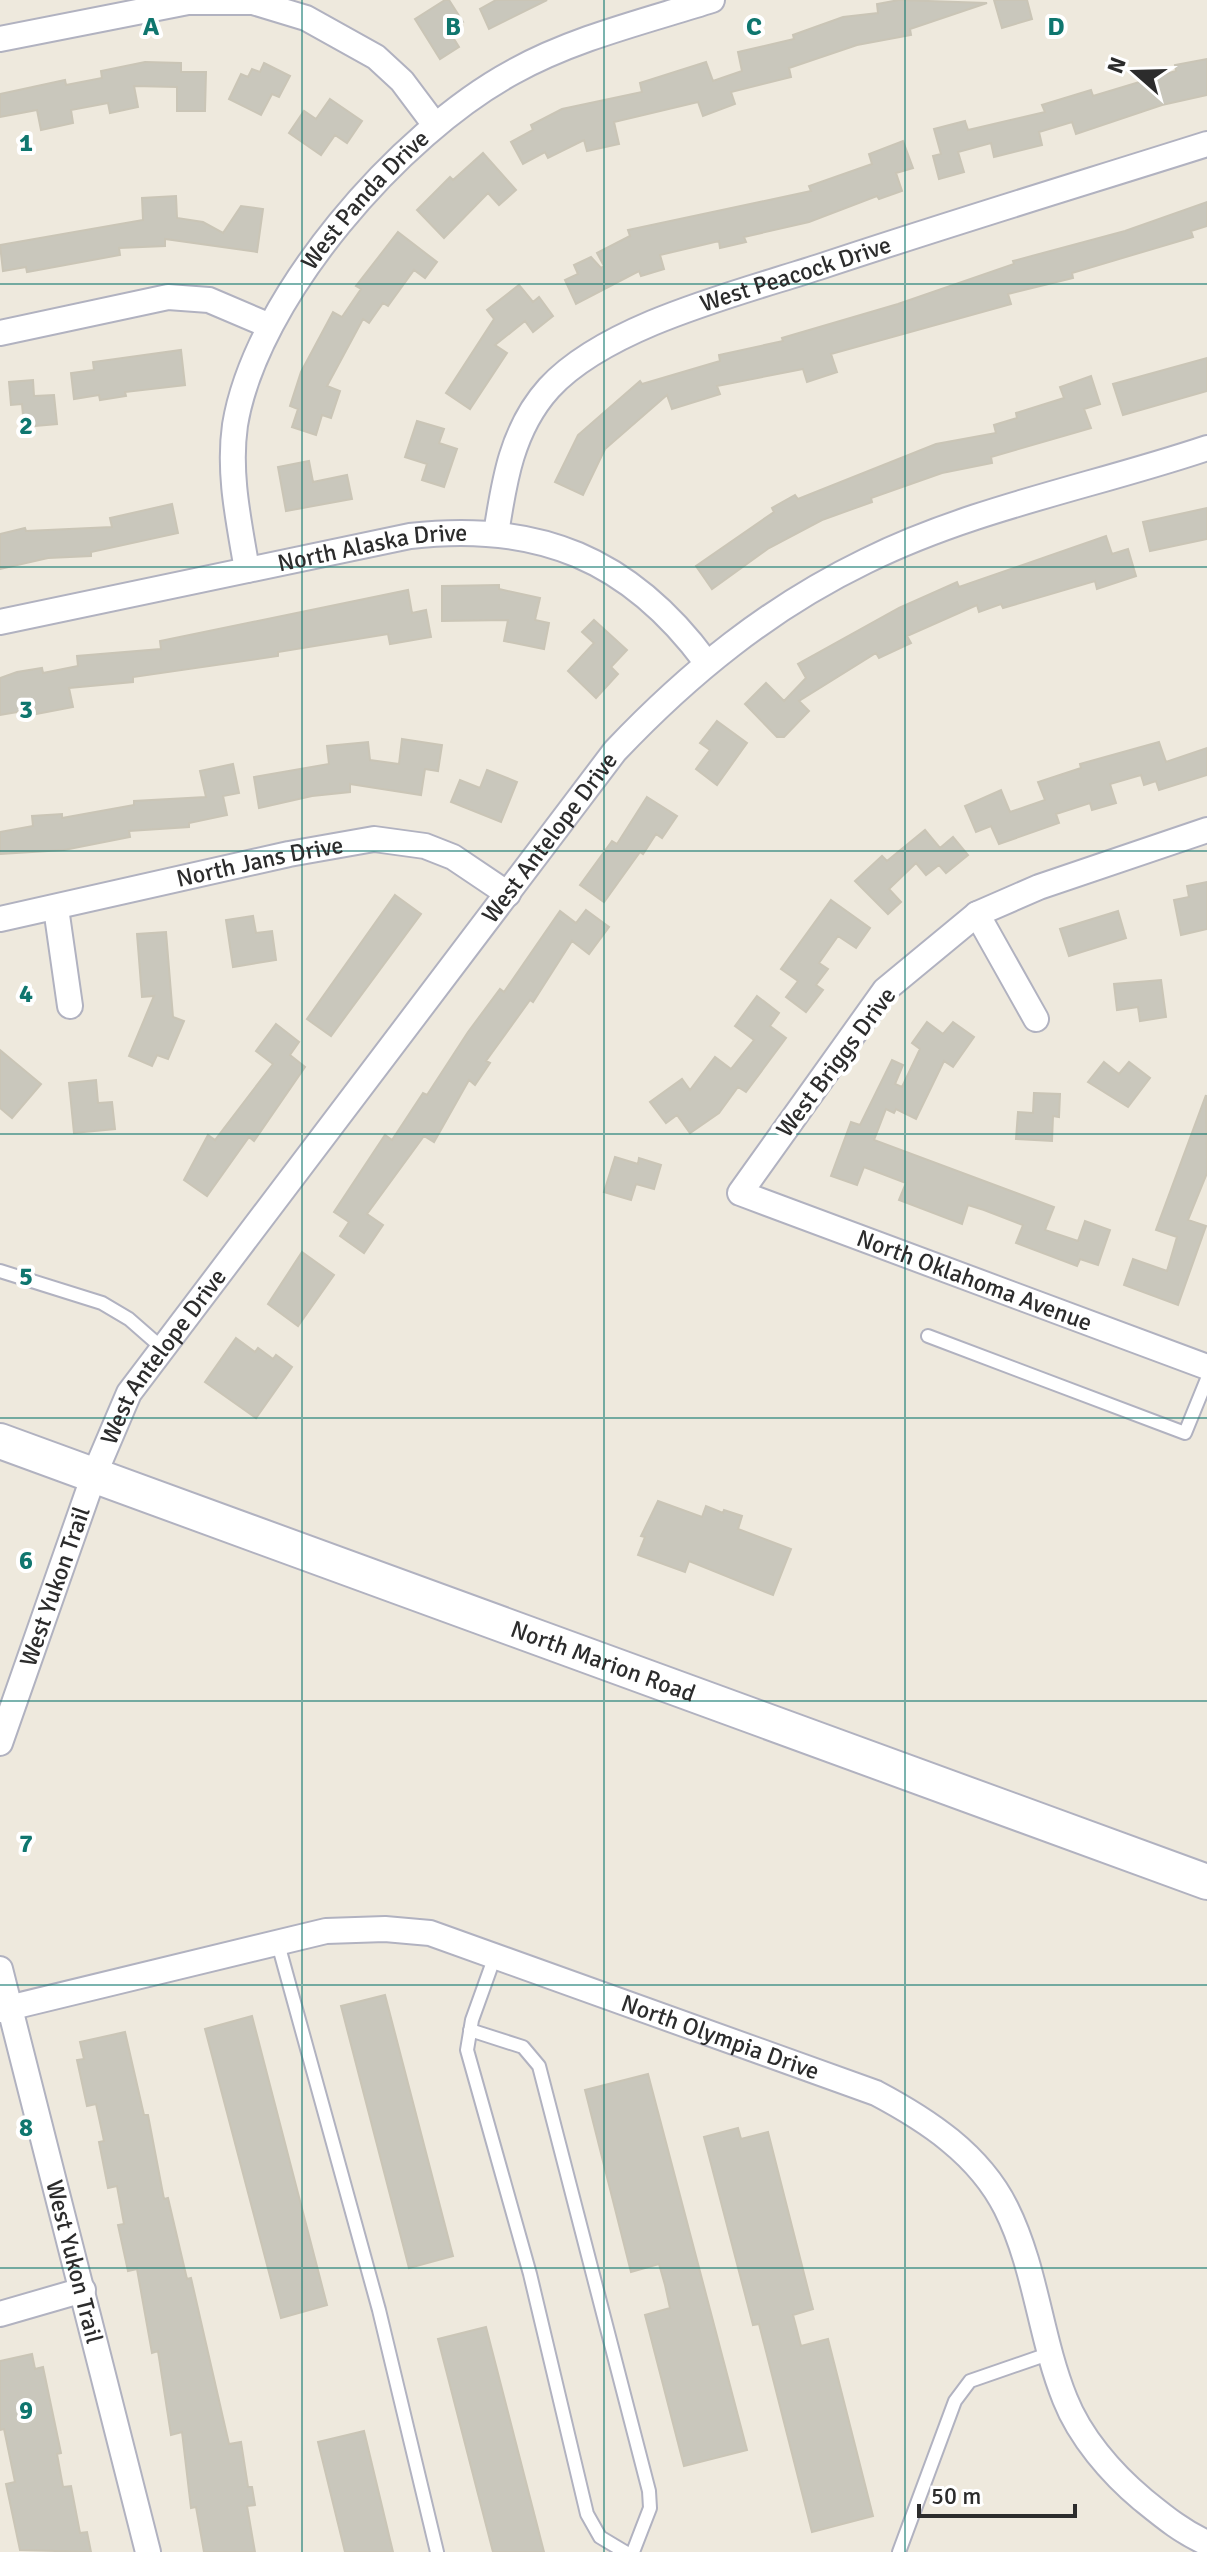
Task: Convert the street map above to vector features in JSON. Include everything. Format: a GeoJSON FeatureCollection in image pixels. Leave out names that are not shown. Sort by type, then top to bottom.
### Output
{"type":"FeatureCollection","features":[{"type":"Feature","properties":{"kind":"main road","name":"North Marion Road"},"geometry":{"type":"LineString","coordinates":[[0,1441],[1207,1882]]}},
{"type":"Feature","properties":{"kind":"street","name":"West Panda Drive"},"geometry":{"type":"LineString","coordinates":[[247,570],[234,498],[235,427],[253,361],[270,326],[366,193],[435,125],[480,91],[546,56],[712,0]]}},
{"type":"Feature","properties":{"kind":"street"},"geometry":{"type":"LineString","coordinates":[[0,39],[188,2],[254,1],[306,18],[376,57],[402,81],[435,125]]}},
{"type":"Feature","properties":{"kind":"street","name":"West Peacock Drive"},"geometry":{"type":"LineString","coordinates":[[496,534],[505,477],[515,444],[537,403],[551,386],[585,359],[679,313],[1207,144]]}},
{"type":"Feature","properties":{"kind":"street"},"geometry":{"type":"LineString","coordinates":[[0,333],[168,297],[209,300],[270,326]]}},
{"type":"Feature","properties":{"kind":"street","name":"West Antelope Drive"},"geometry":{"type":"LineString","coordinates":[[94,1475],[129,1393],[161,1347],[615,751],[706,662],[777,610],[866,561],[911,541],[1207,448]]}},
{"type":"Feature","properties":{"kind":"street","name":"North Alaska Drive"},"geometry":{"type":"LineString","coordinates":[[0,622],[410,536],[450,531],[528,539],[573,553],[609,570],[676,622],[706,662]]}},
{"type":"Feature","properties":{"kind":"street","name":"West Briggs Drive"},"geometry":{"type":"LineString","coordinates":[[740,1193],[885,990],[977,914],[1039,887],[1207,830]]}},
{"type":"Feature","properties":{"kind":"street","name":"North Jans Drive"},"geometry":{"type":"LineString","coordinates":[[0,919],[289,854],[374,839],[425,846],[453,857],[508,894]]}},
{"type":"Feature","properties":{"kind":"street"},"geometry":{"type":"LineString","coordinates":[[56,908],[70,1006]]}},
{"type":"Feature","properties":{"kind":"street"},"geometry":{"type":"LineString","coordinates":[[977,914],[1036,1019]]}},
{"type":"Feature","properties":{"kind":"street","name":"North Oklahoma Avenue"},"geometry":{"type":"LineString","coordinates":[[740,1193],[1207,1367]]}},
{"type":"Feature","properties":{"kind":"street","name":"West Yukon Trail"},"geometry":{"type":"LineString","coordinates":[[0,1743],[94,1475]]}},
{"type":"Feature","properties":{"kind":"street","name":"North Olympia Drive"},"geometry":{"type":"LineString","coordinates":[[5,2008],[107,1986],[277,1940],[326,1931],[385,1929],[430,1933],[876,2093],[922,2117],[968,2155],[1005,2206],[1030,2269],[1065,2400],[1086,2438],[1128,2487],[1184,2533],[1207,2543]]}},
{"type":"Feature","properties":{"kind":"street","name":"West Yukon Trail"},"geometry":{"type":"LineString","coordinates":[[0,1969],[5,2008],[83,2290],[148,2552]]}},
{"type":"Feature","properties":{"kind":"street"},"geometry":{"type":"LineString","coordinates":[[0,2314],[83,2290]]}},
{"type":"Feature","properties":{"kind":"lane"},"geometry":{"type":"LineString","coordinates":[[0,1271],[102,1303],[129,1319],[161,1347]]}},
{"type":"Feature","properties":{"kind":"lane"},"geometry":{"type":"LineString","coordinates":[[928,1336],[1185,1433],[1207,1379]]}},
{"type":"Feature","properties":{"kind":"lane"},"geometry":{"type":"LineString","coordinates":[[277,1940],[379,2310],[437,2552]]}},
{"type":"Feature","properties":{"kind":"lane"},"geometry":{"type":"LineString","coordinates":[[495,1956],[470,2030],[467,2050],[530,2274],[587,2514],[600,2537],[625,2552]]}},
{"type":"Feature","properties":{"kind":"lane"},"geometry":{"type":"LineString","coordinates":[[470,2030],[523,2047],[539,2066],[649,2491],[650,2508],[633,2552]]}},
{"type":"Feature","properties":{"kind":"lane"},"geometry":{"type":"LineString","coordinates":[[899,2552],[955,2401],[970,2381],[1051,2353]]}},
{"type":"Feature","properties":{"kind":"building"},"geometry":{"type":"Polygon","coordinates":[[[449,0],[463,22],[449,31],[459,47],[440,59],[415,19],[449,0]]]}},
{"type":"Feature","properties":{"kind":"building"},"geometry":{"type":"Polygon","coordinates":[[[496,0],[547,0],[489,29],[480,9],[496,0]]]}},
{"type":"Feature","properties":{"kind":"building"},"geometry":{"type":"Polygon","coordinates":[[[899,0],[987,3],[910,29],[911,35],[857,45],[789,68],[791,77],[731,92],[735,104],[703,116],[698,102],[614,122],[619,144],[587,151],[584,140],[548,158],[545,152],[523,164],[511,142],[533,130],[531,125],[562,109],[642,92],[640,83],[706,62],[713,81],[742,71],[738,52],[794,39],[793,35],[843,17],[878,13],[877,4],[899,0]]]}},
{"type":"Feature","properties":{"kind":"building"},"geometry":{"type":"Polygon","coordinates":[[[994,0],[1027,0],[1032,19],[1002,28],[994,0]]]}},
{"type":"Feature","properties":{"kind":"building"},"geometry":{"type":"Polygon","coordinates":[[[1207,59],[1207,95],[1162,105],[1076,134],[1072,122],[1039,132],[1042,145],[994,157],[991,143],[958,152],[964,172],[939,179],[933,156],[941,154],[934,129],[965,121],[968,130],[1045,112],[1042,105],[1091,90],[1093,96],[1176,71],[1175,65],[1207,59]]]}},
{"type":"Feature","properties":{"kind":"building"},"geometry":{"type":"Polygon","coordinates":[[[145,62],[181,63],[181,72],[206,72],[205,111],[177,111],[177,87],[134,86],[138,107],[110,113],[108,103],[71,110],[73,123],[41,130],[37,110],[0,117],[0,94],[65,80],[66,85],[102,78],[101,71],[145,62]]]}},
{"type":"Feature","properties":{"kind":"building"},"geometry":{"type":"Polygon","coordinates":[[[264,63],[290,76],[279,97],[272,94],[261,115],[229,99],[241,74],[248,77],[252,69],[260,72],[264,63]]]}},
{"type":"Feature","properties":{"kind":"building"},"geometry":{"type":"Polygon","coordinates":[[[330,99],[362,121],[347,143],[335,135],[321,155],[289,133],[304,111],[316,119],[330,99]]]}},
{"type":"Feature","properties":{"kind":"building"},"geometry":{"type":"Polygon","coordinates":[[[903,141],[913,168],[896,173],[902,191],[879,199],[877,196],[809,222],[744,237],[746,242],[720,248],[719,241],[660,255],[664,269],[641,276],[639,271],[576,304],[565,280],[578,274],[574,265],[591,257],[601,268],[604,266],[597,253],[630,236],[628,230],[811,191],[809,186],[872,164],[869,154],[903,141]]]}},
{"type":"Feature","properties":{"kind":"building"},"geometry":{"type":"Polygon","coordinates":[[[483,153],[516,190],[499,205],[488,193],[444,238],[417,210],[450,177],[453,180],[483,153]]]}},
{"type":"Feature","properties":{"kind":"building"},"geometry":{"type":"Polygon","coordinates":[[[176,196],[177,218],[203,222],[223,233],[241,206],[263,209],[257,252],[165,239],[165,246],[119,248],[120,255],[27,272],[26,267],[3,271],[0,245],[143,220],[142,198],[176,196]]]}},
{"type":"Feature","properties":{"kind":"building"},"geometry":{"type":"Polygon","coordinates":[[[1207,202],[1207,226],[1191,231],[1193,237],[1072,273],[1073,278],[1008,294],[1011,304],[831,354],[837,372],[807,382],[803,369],[717,386],[720,394],[672,409],[667,395],[605,449],[583,495],[555,482],[578,435],[640,381],[642,384],[720,361],[719,355],[783,341],[782,338],[898,304],[1014,264],[1013,261],[1125,231],[1207,202]]]}},
{"type":"Feature","properties":{"kind":"building"},"geometry":{"type":"Polygon","coordinates":[[[398,232],[437,262],[425,278],[414,270],[388,306],[383,303],[369,323],[363,319],[327,386],[340,391],[331,418],[322,415],[316,435],[292,427],[298,409],[290,406],[301,372],[333,312],[342,317],[361,289],[356,286],[398,232]]]}},
{"type":"Feature","properties":{"kind":"building"},"geometry":{"type":"Polygon","coordinates":[[[519,285],[533,302],[539,297],[553,316],[533,332],[525,321],[495,345],[507,353],[470,409],[446,393],[494,319],[487,310],[519,285]]]}},
{"type":"Feature","properties":{"kind":"building"},"geometry":{"type":"Polygon","coordinates":[[[181,350],[185,385],[125,392],[126,396],[100,400],[99,395],[74,399],[71,373],[94,370],[93,362],[181,350]]]}},
{"type":"Feature","properties":{"kind":"building"},"geometry":{"type":"Polygon","coordinates":[[[1207,358],[1207,391],[1123,415],[1113,384],[1207,358]]]}},
{"type":"Feature","properties":{"kind":"building"},"geometry":{"type":"Polygon","coordinates":[[[1091,376],[1100,404],[1084,409],[1091,428],[991,457],[992,463],[942,473],[871,498],[872,502],[822,520],[769,548],[712,589],[696,566],[774,512],[772,508],[795,495],[798,499],[936,444],[996,433],[994,425],[1017,418],[1016,413],[1064,398],[1060,387],[1091,376]]]}},
{"type":"Feature","properties":{"kind":"building"},"geometry":{"type":"Polygon","coordinates":[[[33,380],[34,396],[54,395],[57,424],[24,427],[22,404],[11,405],[9,382],[33,380]]]}},
{"type":"Feature","properties":{"kind":"building"},"geometry":{"type":"Polygon","coordinates":[[[417,421],[444,429],[439,443],[457,449],[444,487],[422,480],[427,464],[405,457],[417,421]]]}},
{"type":"Feature","properties":{"kind":"building"},"geometry":{"type":"Polygon","coordinates":[[[309,461],[313,482],[347,475],[352,499],[286,511],[278,467],[309,461]]]}},
{"type":"Feature","properties":{"kind":"building"},"geometry":{"type":"Polygon","coordinates":[[[172,504],[178,533],[91,552],[91,556],[48,558],[0,569],[0,534],[25,528],[26,531],[112,527],[110,518],[172,504]]]}},
{"type":"Feature","properties":{"kind":"building"},"geometry":{"type":"Polygon","coordinates":[[[1207,508],[1207,539],[1150,551],[1143,522],[1207,508]]]}},
{"type":"Feature","properties":{"kind":"building"},"geometry":{"type":"Polygon","coordinates":[[[1106,536],[1112,554],[1128,549],[1136,576],[1097,589],[1095,581],[1003,608],[1001,604],[979,612],[977,605],[907,636],[911,643],[879,658],[876,653],[799,701],[809,711],[784,737],[777,737],[745,704],[766,683],[784,701],[806,678],[798,664],[899,608],[957,582],[959,587],[1106,536]]]}},
{"type":"Feature","properties":{"kind":"building"},"geometry":{"type":"Polygon","coordinates":[[[499,585],[499,589],[540,598],[535,620],[549,623],[544,649],[504,641],[508,620],[442,621],[442,586],[499,585]]]}},
{"type":"Feature","properties":{"kind":"building"},"geometry":{"type":"Polygon","coordinates":[[[408,590],[412,613],[426,610],[431,637],[390,644],[388,634],[278,652],[278,656],[133,677],[133,682],[69,688],[73,707],[36,714],[35,709],[0,715],[0,678],[17,672],[42,668],[43,673],[78,666],[77,656],[161,649],[160,641],[408,590]]]}},
{"type":"Feature","properties":{"kind":"building"},"geometry":{"type":"Polygon","coordinates":[[[594,620],[627,650],[611,667],[618,674],[596,698],[568,671],[594,643],[582,632],[594,620]]]}},
{"type":"Feature","properties":{"kind":"building"},"geometry":{"type":"Polygon","coordinates":[[[717,721],[747,743],[717,785],[696,769],[710,750],[700,743],[717,721]]]}},
{"type":"Feature","properties":{"kind":"building"},"geometry":{"type":"Polygon","coordinates":[[[402,739],[442,745],[438,771],[425,769],[421,795],[350,784],[350,792],[312,796],[259,808],[254,777],[329,764],[327,746],[368,742],[370,760],[399,764],[402,739]]]}},
{"type":"Feature","properties":{"kind":"building"},"geometry":{"type":"Polygon","coordinates":[[[1159,742],[1166,762],[1207,748],[1207,775],[1159,790],[1156,781],[1144,785],[1141,775],[1110,784],[1116,803],[1092,810],[1090,803],[1056,814],[1059,823],[999,844],[991,826],[976,832],[965,806],[1001,790],[1010,812],[1045,800],[1038,782],[1081,768],[1080,764],[1159,742]]]}},
{"type":"Feature","properties":{"kind":"building"},"geometry":{"type":"Polygon","coordinates":[[[233,764],[239,793],[223,796],[227,815],[189,823],[189,827],[129,831],[130,837],[64,850],[0,854],[0,832],[33,826],[32,816],[62,814],[62,818],[134,805],[134,801],[206,797],[200,771],[233,764]]]}},
{"type":"Feature","properties":{"kind":"building"},"geometry":{"type":"Polygon","coordinates":[[[487,770],[517,782],[501,822],[451,802],[460,780],[480,788],[487,770]]]}},
{"type":"Feature","properties":{"kind":"building"},"geometry":{"type":"Polygon","coordinates":[[[647,797],[677,816],[662,838],[656,834],[643,854],[640,852],[604,902],[580,885],[612,841],[617,844],[647,797]]]}},
{"type":"Feature","properties":{"kind":"building"},"geometry":{"type":"Polygon","coordinates":[[[925,830],[940,848],[953,837],[968,855],[946,873],[939,865],[926,875],[916,863],[889,889],[901,902],[888,914],[855,881],[882,856],[887,861],[925,830]]]}},
{"type":"Feature","properties":{"kind":"building"},"geometry":{"type":"Polygon","coordinates":[[[1207,882],[1207,929],[1181,935],[1174,900],[1189,897],[1187,886],[1207,882]]]}},
{"type":"Feature","properties":{"kind":"building"},"geometry":{"type":"Polygon","coordinates":[[[395,895],[421,914],[331,1036],[307,1019],[395,895]]]}},
{"type":"Feature","properties":{"kind":"building"},"geometry":{"type":"Polygon","coordinates":[[[831,900],[870,928],[856,948],[838,936],[819,963],[828,969],[816,985],[823,990],[806,1012],[786,997],[798,981],[781,969],[831,900]]]}},
{"type":"Feature","properties":{"kind":"building"},"geometry":{"type":"Polygon","coordinates":[[[586,910],[609,927],[589,954],[572,941],[533,1002],[530,1000],[486,1061],[490,1063],[475,1085],[469,1080],[434,1142],[424,1136],[367,1214],[383,1225],[364,1253],[340,1236],[349,1222],[334,1212],[385,1135],[392,1140],[423,1093],[427,1095],[468,1032],[500,989],[504,992],[560,911],[576,923],[586,910]]]}},
{"type":"Feature","properties":{"kind":"building"},"geometry":{"type":"Polygon","coordinates":[[[1118,911],[1126,938],[1069,956],[1060,929],[1118,911]]]}},
{"type":"Feature","properties":{"kind":"building"},"geometry":{"type":"Polygon","coordinates":[[[253,916],[256,933],[272,931],[276,960],[233,967],[226,920],[253,916]]]}},
{"type":"Feature","properties":{"kind":"building"},"geometry":{"type":"Polygon","coordinates":[[[166,932],[173,1017],[184,1021],[168,1059],[157,1055],[152,1066],[129,1056],[154,996],[142,997],[137,934],[166,932]]]}},
{"type":"Feature","properties":{"kind":"building"},"geometry":{"type":"Polygon","coordinates":[[[1161,980],[1166,1017],[1140,1021],[1138,1007],[1117,1010],[1114,984],[1161,980]]]}},
{"type":"Feature","properties":{"kind":"building"},"geometry":{"type":"Polygon","coordinates":[[[757,996],[779,1013],[770,1026],[786,1038],[746,1092],[738,1087],[719,1113],[690,1133],[677,1115],[666,1123],[650,1102],[682,1079],[690,1090],[715,1057],[731,1069],[754,1040],[735,1026],[757,996]]]}},
{"type":"Feature","properties":{"kind":"building"},"geometry":{"type":"Polygon","coordinates":[[[927,1022],[943,1034],[953,1022],[974,1037],[953,1067],[944,1061],[916,1119],[896,1109],[894,1113],[886,1109],[874,1140],[1054,1207],[1045,1230],[1078,1241],[1085,1221],[1110,1230],[1098,1265],[1080,1259],[1077,1266],[1016,1243],[1023,1225],[984,1210],[968,1205],[962,1224],[899,1200],[906,1183],[864,1167],[857,1185],[831,1176],[851,1122],[860,1125],[892,1060],[903,1065],[895,1084],[902,1087],[920,1049],[912,1043],[927,1022]]]}},
{"type":"Feature","properties":{"kind":"building"},"geometry":{"type":"Polygon","coordinates":[[[276,1024],[299,1042],[290,1055],[305,1067],[254,1141],[249,1137],[207,1196],[184,1180],[208,1135],[215,1140],[273,1064],[256,1051],[276,1024]]]}},
{"type":"Feature","properties":{"kind":"building"},"geometry":{"type":"Polygon","coordinates":[[[0,1050],[41,1084],[12,1118],[0,1108],[0,1050]]]}},
{"type":"Feature","properties":{"kind":"building"},"geometry":{"type":"Polygon","coordinates":[[[1104,1062],[1119,1074],[1129,1062],[1150,1078],[1128,1107],[1088,1082],[1104,1062]]]}},
{"type":"Feature","properties":{"kind":"building"},"geometry":{"type":"Polygon","coordinates":[[[96,1080],[98,1103],[112,1102],[115,1129],[74,1133],[69,1083],[96,1080]]]}},
{"type":"Feature","properties":{"kind":"building"},"geometry":{"type":"Polygon","coordinates":[[[1034,1093],[1060,1094],[1059,1117],[1053,1116],[1052,1141],[1016,1139],[1018,1112],[1033,1113],[1034,1093]]]}},
{"type":"Feature","properties":{"kind":"building"},"geometry":{"type":"Polygon","coordinates":[[[1206,1095],[1207,1173],[1188,1220],[1206,1226],[1178,1305],[1124,1285],[1133,1259],[1167,1271],[1177,1237],[1156,1230],[1206,1095]]]}},
{"type":"Feature","properties":{"kind":"building"},"geometry":{"type":"Polygon","coordinates":[[[615,1157],[638,1164],[639,1158],[661,1165],[654,1189],[636,1184],[631,1200],[604,1192],[615,1157]]]}},
{"type":"Feature","properties":{"kind":"building"},"geometry":{"type":"Polygon","coordinates":[[[302,1252],[334,1275],[298,1326],[268,1304],[302,1252]]]}},
{"type":"Feature","properties":{"kind":"building"},"geometry":{"type":"Polygon","coordinates":[[[236,1338],[255,1352],[258,1348],[273,1359],[276,1355],[292,1367],[256,1418],[205,1382],[236,1338]]]}},
{"type":"Feature","properties":{"kind":"building"},"geometry":{"type":"Polygon","coordinates":[[[658,1501],[702,1517],[706,1506],[742,1516],[738,1529],[791,1549],[773,1595],[689,1561],[685,1572],[638,1555],[645,1537],[641,1536],[658,1501]]]}},
{"type":"Feature","properties":{"kind":"building"},"geometry":{"type":"Polygon","coordinates":[[[385,1995],[453,2256],[409,2268],[341,2006],[385,1995]]]}},
{"type":"Feature","properties":{"kind":"building"},"geometry":{"type":"Polygon","coordinates":[[[252,2016],[327,2305],[281,2318],[205,2029],[252,2016]]]}},
{"type":"Feature","properties":{"kind":"building"},"geometry":{"type":"Polygon","coordinates":[[[125,2032],[144,2115],[148,2115],[164,2199],[168,2198],[187,2279],[191,2278],[229,2444],[241,2442],[248,2487],[252,2487],[255,2505],[247,2506],[255,2552],[204,2552],[196,2507],[191,2508],[182,2432],[171,2435],[158,2351],[152,2353],[137,2269],[128,2271],[118,2225],[124,2224],[117,2186],[108,2188],[99,2142],[104,2141],[96,2104],[87,2106],[77,2060],[84,2059],[80,2042],[125,2032]]]}},
{"type":"Feature","properties":{"kind":"building"},"geometry":{"type":"Polygon","coordinates":[[[648,2074],[747,2450],[684,2466],[645,2315],[670,2308],[665,2285],[659,2264],[631,2272],[585,2090],[648,2074]]]}},
{"type":"Feature","properties":{"kind":"building"},"geometry":{"type":"Polygon","coordinates":[[[738,2128],[741,2139],[768,2132],[813,2309],[793,2315],[801,2346],[828,2339],[873,2516],[812,2532],[759,2324],[753,2325],[704,2137],[738,2128]]]}},
{"type":"Feature","properties":{"kind":"building"},"geometry":{"type":"Polygon","coordinates":[[[486,2327],[544,2552],[493,2552],[438,2339],[486,2327]]]}},
{"type":"Feature","properties":{"kind":"building"},"geometry":{"type":"Polygon","coordinates":[[[32,2354],[35,2369],[43,2367],[61,2453],[57,2454],[63,2487],[71,2486],[80,2533],[87,2532],[91,2552],[20,2550],[6,2484],[15,2482],[4,2429],[0,2430],[0,2361],[32,2354]]]}},
{"type":"Feature","properties":{"kind":"building"},"geometry":{"type":"Polygon","coordinates":[[[364,2431],[393,2552],[345,2552],[318,2442],[364,2431]]]}}]}
